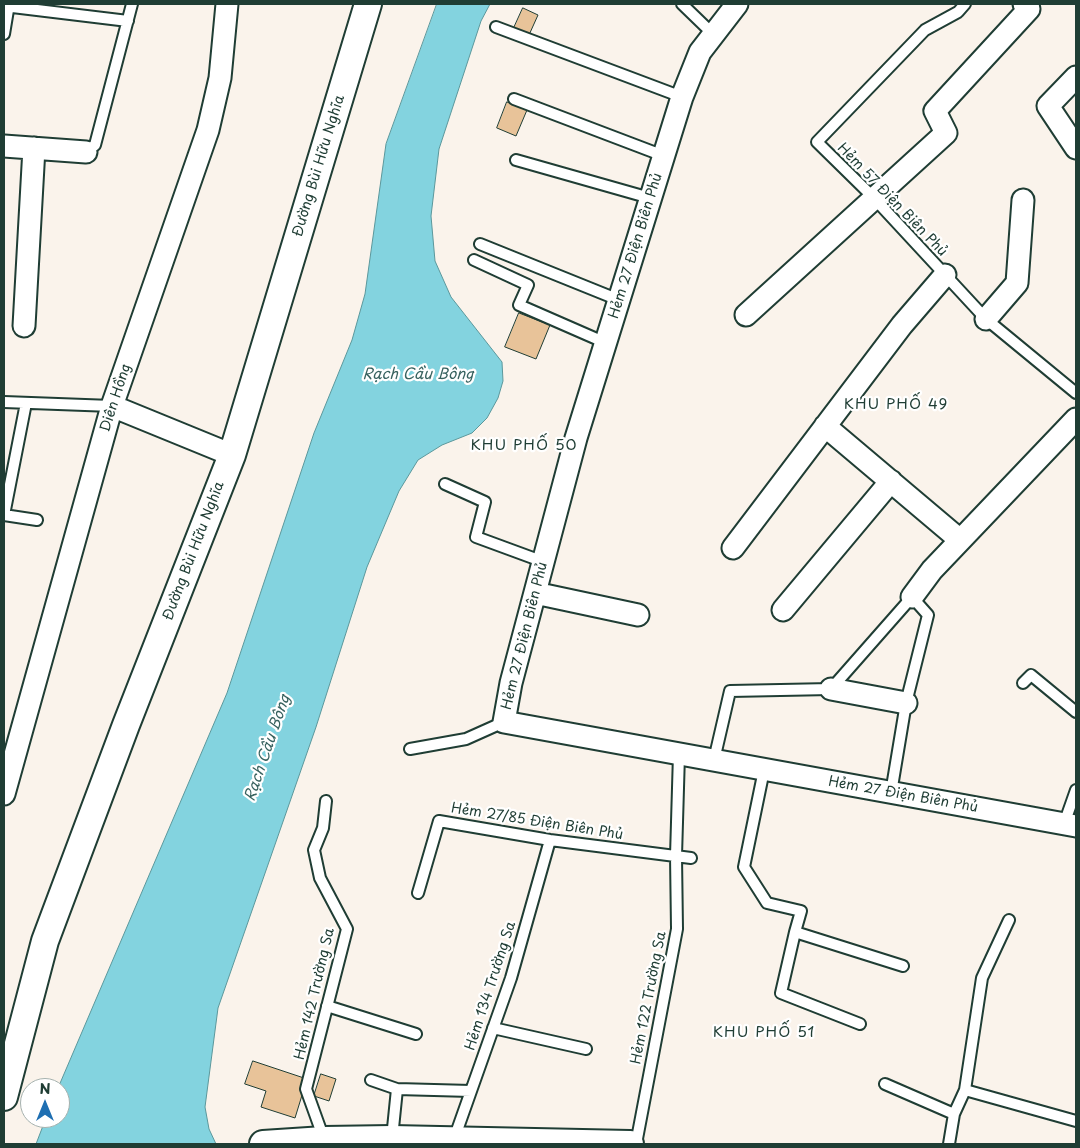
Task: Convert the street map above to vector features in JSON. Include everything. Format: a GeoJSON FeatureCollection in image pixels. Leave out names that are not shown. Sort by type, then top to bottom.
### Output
{"type":"FeatureCollection","features":[{"type":"Feature","properties":{"kind":"street","name":"Diên Hồng"},"geometry":{"type":"LineString","coordinates":[[4,794],[112,406],[208,130],[220,78],[226,4]]}},
{"type":"Feature","properties":{"kind":"street","name":"Đường Bùi Hữu Nghĩa"},"geometry":{"type":"LineString","coordinates":[[4,1094],[45,941],[126,725],[232,455],[368,4]]}},
{"type":"Feature","properties":{"kind":"street","name":"Hẻm 27 Điện Biên Phủ"},"geometry":{"type":"LineString","coordinates":[[737,4],[700,52],[682,97],[576,438],[510,683],[504,722],[1070,825]]}},
{"type":"Feature","properties":{"kind":"street"},"geometry":{"type":"LineString","coordinates":[[746,315],[873,197],[946,133],[934,111],[1029,5]]}},
{"type":"Feature","properties":{"kind":"street"},"geometry":{"type":"LineString","coordinates":[[1076,77],[1048,106],[1076,148]]}},
{"type":"Feature","properties":{"kind":"street"},"geometry":{"type":"LineString","coordinates":[[4,146],[86,152]]}},
{"type":"Feature","properties":{"kind":"street"},"geometry":{"type":"LineString","coordinates":[[24,326],[34,148]]}},
{"type":"Feature","properties":{"kind":"street"},"geometry":{"type":"LineString","coordinates":[[986,319],[1017,283],[1023,200]]}},
{"type":"Feature","properties":{"kind":"street"},"geometry":{"type":"LineString","coordinates":[[733,548],[902,325],[945,275]]}},
{"type":"Feature","properties":{"kind":"street"},"geometry":{"type":"LineString","coordinates":[[112,406],[232,455]]}},
{"type":"Feature","properties":{"kind":"street"},"geometry":{"type":"LineString","coordinates":[[912,597],[932,570],[1076,419]]}},
{"type":"Feature","properties":{"kind":"street"},"geometry":{"type":"LineString","coordinates":[[826,426],[960,540]]}},
{"type":"Feature","properties":{"kind":"street"},"geometry":{"type":"LineString","coordinates":[[783,610],[891,481]]}},
{"type":"Feature","properties":{"kind":"street"},"geometry":{"type":"LineString","coordinates":[[535,594],[638,616]]}},
{"type":"Feature","properties":{"kind":"street"},"geometry":{"type":"LineString","coordinates":[[831,690],[906,703]]}},
{"type":"Feature","properties":{"kind":"street"},"geometry":{"type":"LineString","coordinates":[[272,1143],[392,1139],[630,1144]]}},
{"type":"Feature","properties":{"kind":"lane"},"geometry":{"type":"LineString","coordinates":[[86,152],[95,145],[132,4]]}},
{"type":"Feature","properties":{"kind":"lane"},"geometry":{"type":"LineString","coordinates":[[682,4],[714,35]]}},
{"type":"Feature","properties":{"kind":"lane","name":"Hẻm 57 Điện Biên Phủ"},"geometry":{"type":"LineString","coordinates":[[965,4],[958,12],[925,30],[817,142],[873,197],[986,319],[1076,393]]}},
{"type":"Feature","properties":{"kind":"lane"},"geometry":{"type":"LineString","coordinates":[[4,34],[7,5],[128,21]]}},
{"type":"Feature","properties":{"kind":"lane"},"geometry":{"type":"LineString","coordinates":[[496,27],[682,97]]}},
{"type":"Feature","properties":{"kind":"lane"},"geometry":{"type":"LineString","coordinates":[[514,99],[664,156]]}},
{"type":"Feature","properties":{"kind":"lane"},"geometry":{"type":"LineString","coordinates":[[516,160],[650,198]]}},
{"type":"Feature","properties":{"kind":"lane"},"geometry":{"type":"LineString","coordinates":[[480,244],[619,300]]}},
{"type":"Feature","properties":{"kind":"lane"},"geometry":{"type":"LineString","coordinates":[[474,260],[528,285],[519,305],[606,343]]}},
{"type":"Feature","properties":{"kind":"lane"},"geometry":{"type":"LineString","coordinates":[[4,402],[112,406]]}},
{"type":"Feature","properties":{"kind":"lane"},"geometry":{"type":"LineString","coordinates":[[26,403],[4,515],[37,520]]}},
{"type":"Feature","properties":{"kind":"lane"},"geometry":{"type":"LineString","coordinates":[[445,484],[485,502],[476,537],[544,562]]}},
{"type":"Feature","properties":{"kind":"lane"},"geometry":{"type":"LineString","coordinates":[[714,760],[730,691],[831,690],[912,597],[928,616],[906,703],[891,793]]}},
{"type":"Feature","properties":{"kind":"lane"},"geometry":{"type":"LineString","coordinates":[[1023,683],[1031,675],[1076,712]]}},
{"type":"Feature","properties":{"kind":"lane"},"geometry":{"type":"LineString","coordinates":[[410,748],[466,739],[504,722]]}},
{"type":"Feature","properties":{"kind":"lane"},"geometry":{"type":"LineString","coordinates":[[676,856],[679,754]]}},
{"type":"Feature","properties":{"kind":"lane"},"geometry":{"type":"LineString","coordinates":[[764,770],[744,866],[767,903],[801,911],[781,993],[860,1024]]}},
{"type":"Feature","properties":{"kind":"lane"},"geometry":{"type":"LineString","coordinates":[[1070,825],[1076,790]]}},
{"type":"Feature","properties":{"kind":"lane","name":"Hẻm 142 Trường Sa"},"geometry":{"type":"LineString","coordinates":[[324,1140],[306,1089],[347,929],[320,878],[314,850],[323,828],[326,800]]}},
{"type":"Feature","properties":{"kind":"lane","name":"Hẻm 27/85 Điện Biên Phủ"},"geometry":{"type":"LineString","coordinates":[[418,894],[439,821],[550,840],[691,858]]}},
{"type":"Feature","properties":{"kind":"lane","name":"Hẻm 134 Trường Sa"},"geometry":{"type":"LineString","coordinates":[[454,1140],[511,978],[550,840]]}},
{"type":"Feature","properties":{"kind":"lane","name":"Hẻm 122 Trường Sa"},"geometry":{"type":"LineString","coordinates":[[636,1144],[677,929],[676,856]]}},
{"type":"Feature","properties":{"kind":"lane"},"geometry":{"type":"LineString","coordinates":[[949,1144],[954,1114],[965,1090],[982,978],[1009,920]]}},
{"type":"Feature","properties":{"kind":"lane"},"geometry":{"type":"LineString","coordinates":[[795,932],[903,966]]}},
{"type":"Feature","properties":{"kind":"lane"},"geometry":{"type":"LineString","coordinates":[[327,1006],[416,1034]]}},
{"type":"Feature","properties":{"kind":"lane"},"geometry":{"type":"LineString","coordinates":[[493,1028],[586,1049]]}},
{"type":"Feature","properties":{"kind":"lane"},"geometry":{"type":"LineString","coordinates":[[371,1080],[396,1089],[471,1091]]}},
{"type":"Feature","properties":{"kind":"lane"},"geometry":{"type":"LineString","coordinates":[[885,1084],[954,1114]]}},
{"type":"Feature","properties":{"kind":"lane"},"geometry":{"type":"LineString","coordinates":[[392,1139],[396,1089]]}},
{"type":"Feature","properties":{"kind":"lane"},"geometry":{"type":"LineString","coordinates":[[965,1090],[1076,1121]]}},
{"type":"Feature","properties":{"kind":"water","name":"Rạch Cầu Bông"},"geometry":{"type":"Polygon","coordinates":[[[437,4],[490,4],[481,21],[439,149],[431,216],[435,261],[451,297],[502,362],[503,381],[498,398],[487,418],[472,433],[442,445],[418,460],[399,491],[367,567],[316,727],[218,1008],[205,1107],[209,1129],[216,1144],[36,1144],[42,1128],[70,1128],[70,1078],[62,1078],[227,693],[314,433],[352,340],[365,294],[386,144],[437,4]]]}},
{"type":"Feature","properties":{"kind":"building"},"geometry":{"type":"Polygon","coordinates":[[[523,8],[538,15],[529,35],[513,30],[523,8]]]}},
{"type":"Feature","properties":{"kind":"building"},"geometry":{"type":"Polygon","coordinates":[[[507,102],[527,110],[516,136],[497,128],[507,102]]]}},
{"type":"Feature","properties":{"kind":"building"},"geometry":{"type":"Polygon","coordinates":[[[519,313],[550,325],[536,359],[505,347],[519,313]]]}},
{"type":"Feature","properties":{"kind":"building"},"geometry":{"type":"Polygon","coordinates":[[[253,1061],[307,1079],[295,1118],[261,1107],[266,1091],[245,1084],[253,1061]]]}},
{"type":"Feature","properties":{"kind":"building"},"geometry":{"type":"Polygon","coordinates":[[[321,1074],[336,1079],[329,1101],[314,1096],[321,1074]]]}},
{"type":"Feature","properties":{"kind":"district","name":"KHU PHỐ 49"},"geometry":{"type":"Point","coordinates":[896,405]}},
{"type":"Feature","properties":{"kind":"district","name":"KHU PHỐ 50"},"geometry":{"type":"Point","coordinates":[524,446]}},
{"type":"Feature","properties":{"kind":"district","name":"KHU PHỐ 51"},"geometry":{"type":"Point","coordinates":[764,1033]}}]}
